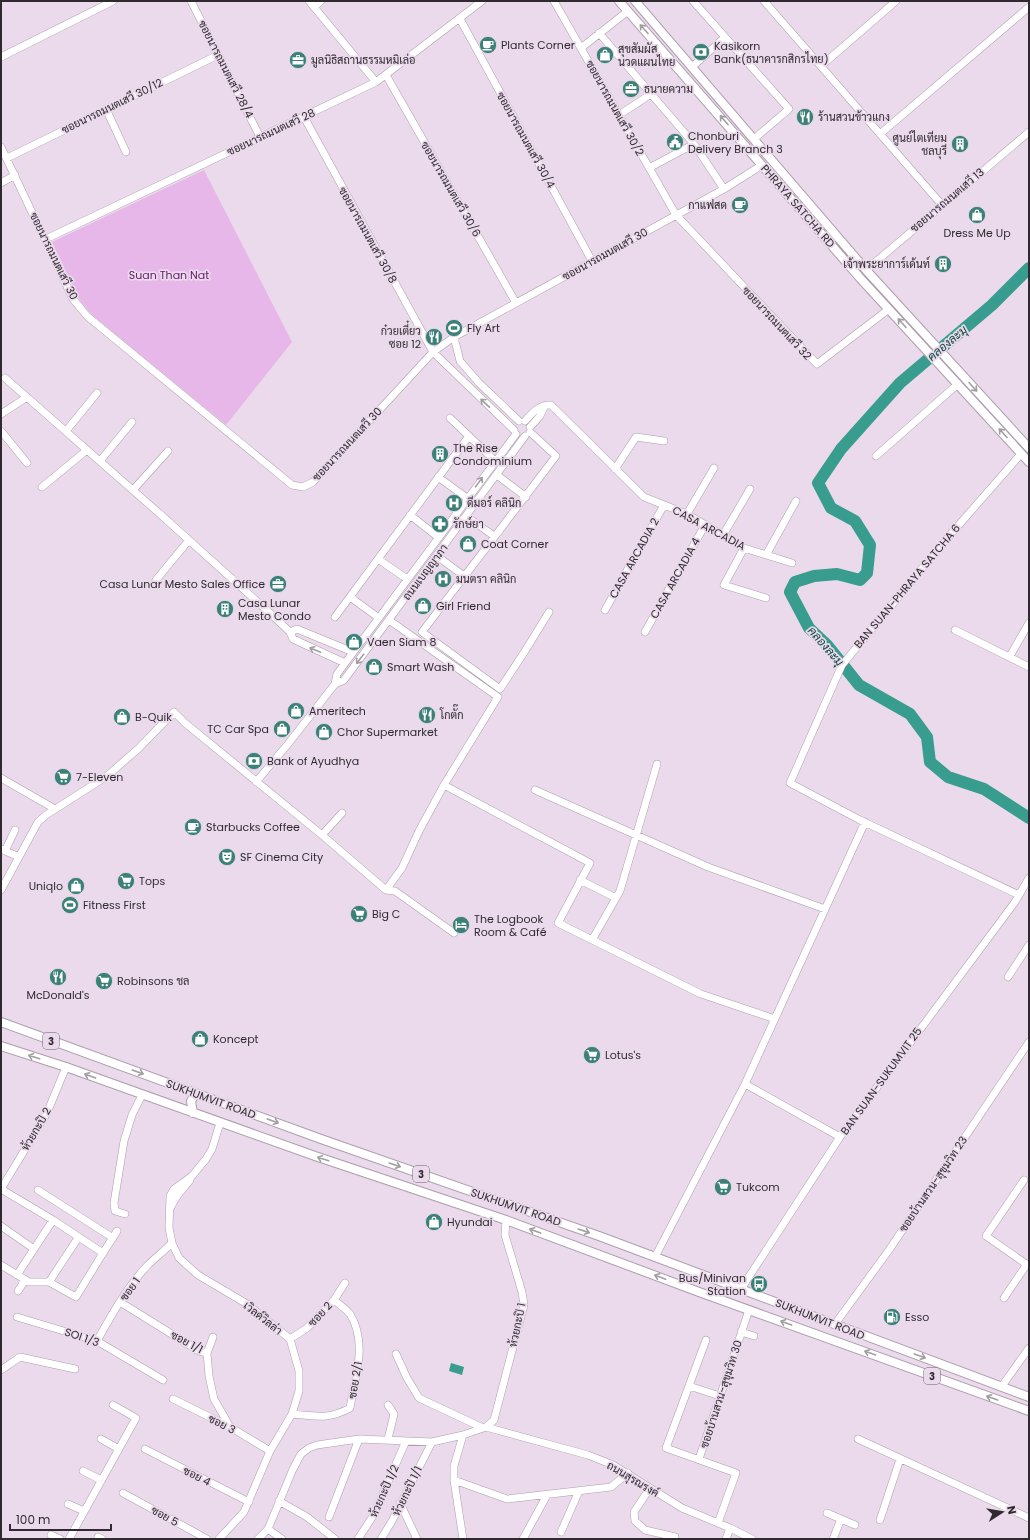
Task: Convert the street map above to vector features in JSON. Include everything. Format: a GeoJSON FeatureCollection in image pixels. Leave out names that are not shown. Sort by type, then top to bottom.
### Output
{"type":"FeatureCollection","features":[{"type":"Feature","properties":{"kind":"main road","name":"PHRAYA SATCHA RD"},"geometry":{"type":"LineString","coordinates":[[619,1],[889,309],[1029,462]]}},
{"type":"Feature","properties":{"kind":"main road","name":"PHRAYA SATCHA RD"},"geometry":{"type":"LineString","coordinates":[[635,1],[866,270],[1029,448]]}},
{"type":"Feature","properties":{"kind":"main road","name":"SUKHUMVIT ROAD"},"geometry":{"type":"LineString","coordinates":[[1,1022],[655,1257],[1029,1396]]}},
{"type":"Feature","properties":{"kind":"main road","name":"SUKHUMVIT ROAD"},"geometry":{"type":"LineString","coordinates":[[1,1046],[66,1067],[315,1156],[506,1220],[1029,1412]]}},
{"type":"Feature","properties":{"kind":"main road"},"geometry":{"type":"LineString","coordinates":[[193,1113],[191,1102],[194,1096],[198,1094]]}},
{"type":"Feature","properties":{"kind":"main road"},"geometry":{"type":"LineString","coordinates":[[835,1341],[838,1325]]}},
{"type":"Feature","properties":{"kind":"street"},"geometry":{"type":"LineString","coordinates":[[1,57],[113,1]]}},
{"type":"Feature","properties":{"kind":"street","name":"ซอยนารถมนตเสวี 28/4"},"geometry":{"type":"LineString","coordinates":[[191,1],[260,137]]}},
{"type":"Feature","properties":{"kind":"street"},"geometry":{"type":"LineString","coordinates":[[321,1],[312,4],[376,82]]}},
{"type":"Feature","properties":{"kind":"street","name":"ซอยนารถมนตเสวี 28"},"geometry":{"type":"LineString","coordinates":[[46,239],[376,82],[482,1]]}},
{"type":"Feature","properties":{"kind":"street","name":"ซอยนารถมนตเสวี 30/2"},"geometry":{"type":"LineString","coordinates":[[554,1],[676,215]]}},
{"type":"Feature","properties":{"kind":"street"},"geometry":{"type":"LineString","coordinates":[[693,1],[789,110],[754,139]]}},
{"type":"Feature","properties":{"kind":"street"},"geometry":{"type":"LineString","coordinates":[[764,1],[942,205]]}},
{"type":"Feature","properties":{"kind":"street"},"geometry":{"type":"LineString","coordinates":[[821,66],[896,1]]}},
{"type":"Feature","properties":{"kind":"street"},"geometry":{"type":"LineString","coordinates":[[880,134],[1029,7]]}},
{"type":"Feature","properties":{"kind":"street"},"geometry":{"type":"LineString","coordinates":[[581,48],[628,11]]}},
{"type":"Feature","properties":{"kind":"street","name":"ซอยนารถมนตเสวี 30/4"},"geometry":{"type":"LineString","coordinates":[[460,19],[592,261]]}},
{"type":"Feature","properties":{"kind":"street"},"geometry":{"type":"LineString","coordinates":[[599,33],[694,144],[724,189]]}},
{"type":"Feature","properties":{"kind":"street"},"geometry":{"type":"LineString","coordinates":[[692,67],[725,37]]}},
{"type":"Feature","properties":{"kind":"street","name":"ซอยนารถมนตเสวี 30/12"},"geometry":{"type":"LineString","coordinates":[[7,158],[218,55]]}},
{"type":"Feature","properties":{"kind":"street","name":"ซอยนารถมนตเสวี 30/6"},"geometry":{"type":"LineString","coordinates":[[386,75],[516,303]]}},
{"type":"Feature","properties":{"kind":"street"},"geometry":{"type":"LineString","coordinates":[[619,115],[651,94]]}},
{"type":"Feature","properties":{"kind":"street"},"geometry":{"type":"LineString","coordinates":[[106,110],[126,152]]}},
{"type":"Feature","properties":{"kind":"street","name":"ซอยนารถมนตเสวี 30/8"},"geometry":{"type":"LineString","coordinates":[[304,117],[433,352],[515,432]]}},
{"type":"Feature","properties":{"kind":"street","name":"ซอยนารถมนตเสวี 13"},"geometry":{"type":"LineString","coordinates":[[866,270],[1029,132]]}},
{"type":"Feature","properties":{"kind":"street"},"geometry":{"type":"LineString","coordinates":[[649,168],[694,144]]}},
{"type":"Feature","properties":{"kind":"street","name":"ซอยนารถมนตเสวี 30"},"geometry":{"type":"LineString","coordinates":[[1,147],[46,239],[73,299],[87,316],[292,485],[303,487],[313,482],[433,352],[454,337],[724,189],[762,165]]}},
{"type":"Feature","properties":{"kind":"street"},"geometry":{"type":"LineString","coordinates":[[1,183],[14,175]]}},
{"type":"Feature","properties":{"kind":"street","name":"ซอยนารถมนตเสวี 32"},"geometry":{"type":"LineString","coordinates":[[676,215],[817,364],[889,309]]}},
{"type":"Feature","properties":{"kind":"street"},"geometry":{"type":"LineString","coordinates":[[454,337],[460,361],[479,383],[556,456],[422,632],[500,689],[549,612]]}},
{"type":"Feature","properties":{"kind":"street"},"geometry":{"type":"LineString","coordinates":[[5,378],[190,540],[290,632],[293,640],[345,663]]}},
{"type":"Feature","properties":{"kind":"street"},"geometry":{"type":"LineString","coordinates":[[472,390],[479,383]]}},
{"type":"Feature","properties":{"kind":"street"},"geometry":{"type":"LineString","coordinates":[[876,456],[958,384]]}},
{"type":"Feature","properties":{"kind":"street"},"geometry":{"type":"LineString","coordinates":[[66,431],[97,393]]}},
{"type":"Feature","properties":{"kind":"street"},"geometry":{"type":"LineString","coordinates":[[1,414],[27,397]]}},
{"type":"Feature","properties":{"kind":"street","name":"CASA ARCADIA"},"geometry":{"type":"LineString","coordinates":[[526,427],[534,410],[547,405],[552,405],[644,497],[688,514],[744,548],[792,563]]}},
{"type":"Feature","properties":{"kind":"street"},"geometry":{"type":"LineString","coordinates":[[450,418],[495,461]]}},
{"type":"Feature","properties":{"kind":"street"},"geometry":{"type":"LineString","coordinates":[[100,461],[132,422]]}},
{"type":"Feature","properties":{"kind":"street","name":"ถนนเบญญาภา"},"geometry":{"type":"LineString","coordinates":[[256,782],[285,748],[335,684],[337,674],[495,461],[515,432],[515,424],[526,427],[497,474],[437,556],[344,680],[335,684]]}},
{"type":"Feature","properties":{"kind":"street"},"geometry":{"type":"LineString","coordinates":[[515,432],[520,436],[526,427]]}},
{"type":"Feature","properties":{"kind":"street"},"geometry":{"type":"LineString","coordinates":[[1,431],[27,463]]}},
{"type":"Feature","properties":{"kind":"street"},"geometry":{"type":"LineString","coordinates":[[335,618],[469,436]]}},
{"type":"Feature","properties":{"kind":"street"},"geometry":{"type":"LineString","coordinates":[[615,469],[636,437],[664,441]]}},
{"type":"Feature","properties":{"kind":"street"},"geometry":{"type":"LineString","coordinates":[[42,487],[88,450]]}},
{"type":"Feature","properties":{"kind":"street"},"geometry":{"type":"LineString","coordinates":[[133,490],[168,450]]}},
{"type":"Feature","properties":{"kind":"street","name":"BAN SUAN-PHRAYA SATCHA 6"},"geometry":{"type":"LineString","coordinates":[[1019,895],[865,822],[790,783],[840,671],[848,658],[943,543],[1021,454]]}},
{"type":"Feature","properties":{"kind":"street"},"geometry":{"type":"LineString","coordinates":[[688,514],[714,468]]}},
{"type":"Feature","properties":{"kind":"street"},"geometry":{"type":"LineString","coordinates":[[497,474],[526,497]]}},
{"type":"Feature","properties":{"kind":"street"},"geometry":{"type":"LineString","coordinates":[[438,477],[467,498]]}},
{"type":"Feature","properties":{"kind":"street"},"geometry":{"type":"LineString","coordinates":[[723,535],[750,489]]}},
{"type":"Feature","properties":{"kind":"street"},"geometry":{"type":"LineString","coordinates":[[766,555],[796,501]]}},
{"type":"Feature","properties":{"kind":"street","name":"CASA ARCADIA 2"},"geometry":{"type":"LineString","coordinates":[[605,610],[664,505]]}},
{"type":"Feature","properties":{"kind":"street"},"geometry":{"type":"LineString","coordinates":[[410,516],[438,537]]}},
{"type":"Feature","properties":{"kind":"street"},"geometry":{"type":"LineString","coordinates":[[466,516],[494,536]]}},
{"type":"Feature","properties":{"kind":"street"},"geometry":{"type":"LineString","coordinates":[[450,522],[457,528]]}},
{"type":"Feature","properties":{"kind":"street","name":"CASA ARCADIA 4"},"geometry":{"type":"LineString","coordinates":[[645,632],[705,525]]}},
{"type":"Feature","properties":{"kind":"street"},"geometry":{"type":"LineString","coordinates":[[156,580],[190,540]]}},
{"type":"Feature","properties":{"kind":"street"},"geometry":{"type":"LineString","coordinates":[[744,548],[724,585],[766,598]]}},
{"type":"Feature","properties":{"kind":"street"},"geometry":{"type":"LineString","coordinates":[[437,556],[464,576]]}},
{"type":"Feature","properties":{"kind":"street"},"geometry":{"type":"LineString","coordinates":[[378,559],[407,579]]}},
{"type":"Feature","properties":{"kind":"street"},"geometry":{"type":"LineString","coordinates":[[350,596],[379,618]]}},
{"type":"Feature","properties":{"kind":"street"},"geometry":{"type":"LineString","coordinates":[[390,603],[397,609]]}},
{"type":"Feature","properties":{"kind":"street"},"geometry":{"type":"LineString","coordinates":[[386,890],[402,868],[419,831],[444,785],[498,697],[389,620]]}},
{"type":"Feature","properties":{"kind":"street"},"geometry":{"type":"LineString","coordinates":[[1010,656],[1029,623]]}},
{"type":"Feature","properties":{"kind":"street"},"geometry":{"type":"LineString","coordinates":[[290,632],[297,629],[353,652]]}},
{"type":"Feature","properties":{"kind":"street"},"geometry":{"type":"LineString","coordinates":[[955,630],[1010,656],[1029,667]]}},
{"type":"Feature","properties":{"kind":"street"},"geometry":{"type":"LineString","coordinates":[[1,890],[38,822],[55,809],[107,776],[138,749],[174,712],[185,723],[322,835],[386,890],[395,891],[454,933]]}},
{"type":"Feature","properties":{"kind":"street"},"geometry":{"type":"LineString","coordinates":[[592,940],[620,891],[657,764]]}},
{"type":"Feature","properties":{"kind":"street"},"geometry":{"type":"LineString","coordinates":[[1,778],[55,809]]}},
{"type":"Feature","properties":{"kind":"street"},"geometry":{"type":"LineString","coordinates":[[444,785],[590,863],[558,923],[701,994],[775,1019]]}},
{"type":"Feature","properties":{"kind":"street"},"geometry":{"type":"LineString","coordinates":[[535,790],[708,867],[825,909]]}},
{"type":"Feature","properties":{"kind":"street"},"geometry":{"type":"LineString","coordinates":[[322,835],[342,813]]}},
{"type":"Feature","properties":{"kind":"street"},"geometry":{"type":"LineString","coordinates":[[655,1257],[745,1084],[865,822]]}},
{"type":"Feature","properties":{"kind":"street"},"geometry":{"type":"LineString","coordinates":[[15,830],[3,850],[19,857]]}},
{"type":"Feature","properties":{"kind":"street","name":"BAN SUAN-SUKUMVIT 25"},"geometry":{"type":"LineString","coordinates":[[741,1289],[840,1137],[1019,895],[1029,878]]}},
{"type":"Feature","properties":{"kind":"street"},"geometry":{"type":"LineString","coordinates":[[580,880],[616,898]]}},
{"type":"Feature","properties":{"kind":"street"},"geometry":{"type":"LineString","coordinates":[[1008,977],[1029,945]]}},
{"type":"Feature","properties":{"kind":"street","name":"ซอยบ้านสวน-สุขุมวิท 23"},"geometry":{"type":"LineString","coordinates":[[838,1325],[1029,1042]]}},
{"type":"Feature","properties":{"kind":"street","name":"ห้วยกะปิ 2"},"geometry":{"type":"LineString","coordinates":[[1,1189],[47,1113],[66,1067]]}},
{"type":"Feature","properties":{"kind":"street"},"geometry":{"type":"LineString","coordinates":[[745,1084],[840,1137]]}},
{"type":"Feature","properties":{"kind":"street"},"geometry":{"type":"LineString","coordinates":[[125,1214],[115,1210],[114,1203],[124,1141],[132,1115],[142,1095]]}},
{"type":"Feature","properties":{"kind":"street","name":"เวิลด์วิลล่า"},"geometry":{"type":"LineString","coordinates":[[219,1539],[244,1512],[270,1451],[292,1414],[299,1391],[299,1371],[290,1339],[247,1304],[198,1275],[179,1258],[172,1243],[169,1228],[169,1210],[174,1200],[212,1149],[220,1123]]}},
{"type":"Feature","properties":{"kind":"street"},"geometry":{"type":"LineString","coordinates":[[1004,1298],[1028,1265],[986,1236],[1024,1180]]}},
{"type":"Feature","properties":{"kind":"street"},"geometry":{"type":"LineString","coordinates":[[1,1189],[53,1220],[102,1254]]}},
{"type":"Feature","properties":{"kind":"street"},"geometry":{"type":"LineString","coordinates":[[38,1190],[113,1238]]}},
{"type":"Feature","properties":{"kind":"street"},"geometry":{"type":"LineString","coordinates":[[17,1275],[53,1220]]}},
{"type":"Feature","properties":{"kind":"street","name":"ห้วยกะปิ 1"},"geometry":{"type":"LineString","coordinates":[[485,1428],[494,1420],[524,1305],[522,1292],[505,1235],[506,1220]]}},
{"type":"Feature","properties":{"kind":"street"},"geometry":{"type":"LineString","coordinates":[[1,1226],[34,1249]]}},
{"type":"Feature","properties":{"kind":"street"},"geometry":{"type":"LineString","coordinates":[[1,1265],[29,1282],[49,1282],[76,1297],[118,1231]]}},
{"type":"Feature","properties":{"kind":"street"},"geometry":{"type":"LineString","coordinates":[[49,1282],[78,1238]]}},
{"type":"Feature","properties":{"kind":"street","name":"ซอย 1"},"geometry":{"type":"LineString","coordinates":[[97,1341],[120,1302],[147,1266],[172,1243]]}},
{"type":"Feature","properties":{"kind":"street"},"geometry":{"type":"LineString","coordinates":[[18,1291],[25,1280]]}},
{"type":"Feature","properties":{"kind":"street","name":"ซอย 2"},"geometry":{"type":"LineString","coordinates":[[290,1339],[307,1328],[334,1300],[345,1283]]}},
{"type":"Feature","properties":{"kind":"street","name":"ซอย 2/1"},"geometry":{"type":"LineString","coordinates":[[292,1414],[326,1416],[338,1414],[350,1408],[360,1354],[359,1336],[350,1314],[334,1300]]}},
{"type":"Feature","properties":{"kind":"street","name":"ซอย 1/1"},"geometry":{"type":"LineString","coordinates":[[120,1302],[192,1347],[207,1353],[209,1376],[214,1399],[230,1428]]}},
{"type":"Feature","properties":{"kind":"street","name":"ซอยบ้านสวน-สุขุมวิท 30"},"geometry":{"type":"LineString","coordinates":[[718,1523],[736,1473],[699,1459],[749,1310]]}},
{"type":"Feature","properties":{"kind":"street","name":"SOI 1/3"},"geometry":{"type":"LineString","coordinates":[[17,1317],[97,1341],[163,1380]]}},
{"type":"Feature","properties":{"kind":"street"},"geometry":{"type":"LineString","coordinates":[[741,1332],[754,1336]]}},
{"type":"Feature","properties":{"kind":"street"},"geometry":{"type":"LineString","coordinates":[[207,1353],[213,1337]]}},
{"type":"Feature","properties":{"kind":"street"},"geometry":{"type":"LineString","coordinates":[[699,1459],[666,1448],[706,1340]]}},
{"type":"Feature","properties":{"kind":"street"},"geometry":{"type":"LineString","coordinates":[[1002,1386],[1029,1348]]}},
{"type":"Feature","properties":{"kind":"street","name":"ถนนสุรณรงค์"},"geometry":{"type":"LineString","coordinates":[[396,1354],[406,1378],[419,1398],[485,1428],[588,1455],[613,1465],[682,1508],[752,1539]]}},
{"type":"Feature","properties":{"kind":"street"},"geometry":{"type":"LineString","coordinates":[[1,1370],[20,1357],[75,1369]]}},
{"type":"Feature","properties":{"kind":"street"},"geometry":{"type":"LineString","coordinates":[[689,1386],[720,1396]]}},
{"type":"Feature","properties":{"kind":"street","name":"ซอย 3"},"geometry":{"type":"LineString","coordinates":[[173,1399],[230,1428],[270,1451]]}},
{"type":"Feature","properties":{"kind":"street"},"geometry":{"type":"LineString","coordinates":[[69,1539],[136,1418],[113,1405]]}},
{"type":"Feature","properties":{"kind":"street"},"geometry":{"type":"LineString","coordinates":[[388,1405],[394,1414],[388,1439]]}},
{"type":"Feature","properties":{"kind":"street"},"geometry":{"type":"LineString","coordinates":[[258,1539],[268,1529],[293,1469],[301,1454],[309,1448],[317,1445],[359,1439],[432,1442],[464,1435],[485,1428]]}},
{"type":"Feature","properties":{"kind":"street"},"geometry":{"type":"LineString","coordinates":[[463,1539],[454,1480],[454,1466],[464,1435]]}},
{"type":"Feature","properties":{"kind":"street"},"geometry":{"type":"LineString","coordinates":[[101,1439],[119,1450]]}},
{"type":"Feature","properties":{"kind":"street"},"geometry":{"type":"LineString","coordinates":[[329,1517],[359,1439]]}},
{"type":"Feature","properties":{"kind":"street"},"geometry":{"type":"LineString","coordinates":[[858,1439],[900,1459],[948,1479],[1029,1518]]}},
{"type":"Feature","properties":{"kind":"street","name":"ห้วยกะปิ 1/2"},"geometry":{"type":"LineString","coordinates":[[358,1539],[374,1516],[406,1441]]}},
{"type":"Feature","properties":{"kind":"street","name":"ห้วยกะปิ 1/1"},"geometry":{"type":"LineString","coordinates":[[381,1539],[432,1442]]}},
{"type":"Feature","properties":{"kind":"street","name":"ซอย 4"},"geometry":{"type":"LineString","coordinates":[[145,1450],[249,1502]]}},
{"type":"Feature","properties":{"kind":"street"},"geometry":{"type":"LineString","coordinates":[[880,1520],[900,1459]]}},
{"type":"Feature","properties":{"kind":"street"},"geometry":{"type":"LineString","coordinates":[[83,1471],[101,1480]]}},
{"type":"Feature","properties":{"kind":"street"},"geometry":{"type":"LineString","coordinates":[[454,1480],[507,1499],[611,1487],[628,1473]]}},
{"type":"Feature","properties":{"kind":"street"},"geometry":{"type":"LineString","coordinates":[[650,1488],[634,1512],[634,1521],[645,1530],[675,1537]]}},
{"type":"Feature","properties":{"kind":"street"},"geometry":{"type":"LineString","coordinates":[[561,1532],[580,1491]]}},
{"type":"Feature","properties":{"kind":"street","name":"ซอย 5"},"geometry":{"type":"LineString","coordinates":[[123,1493],[207,1539]]}},
{"type":"Feature","properties":{"kind":"street"},"geometry":{"type":"LineString","coordinates":[[522,1539],[547,1495]]}},
{"type":"Feature","properties":{"kind":"street"},"geometry":{"type":"LineString","coordinates":[[279,1502],[307,1517],[335,1539]]}},
{"type":"Feature","properties":{"kind":"street"},"geometry":{"type":"LineString","coordinates":[[400,1503],[417,1539]]}},
{"type":"Feature","properties":{"kind":"street"},"geometry":{"type":"LineString","coordinates":[[68,1504],[84,1511]]}},
{"type":"Feature","properties":{"kind":"street"},"geometry":{"type":"LineString","coordinates":[[827,1513],[855,1525]]}},
{"type":"Feature","properties":{"kind":"street"},"geometry":{"type":"LineString","coordinates":[[833,1539],[841,1519]]}},
{"type":"Feature","properties":{"kind":"street"},"geometry":{"type":"LineString","coordinates":[[726,1539],[730,1528]]}},
{"type":"Feature","properties":{"kind":"street"},"geometry":{"type":"LineString","coordinates":[[268,1529],[282,1539]]}},
{"type":"Feature","properties":{"kind":"street"},"geometry":{"type":"LineString","coordinates":[[52,1535],[60,1539]]}},
{"type":"Feature","properties":{"kind":"green space","name":"Suan Than Nat"},"geometry":{"type":"Polygon","coordinates":[[[204,170],[292,342],[226,425],[92,315],[79,299],[52,242],[204,170]]]}},
{"type":"Feature","properties":{"kind":"shaded area"},"geometry":{"type":"Polygon","coordinates":[[[451,1363],[464,1367],[462,1375],[449,1371],[451,1363]]]}},
{"type":"Feature","properties":{"kind":"waterway","name":"คลองละมุ"},"geometry":{"type":"LineString","coordinates":[[1029,268],[992,305],[900,383],[841,449],[818,483],[831,508],[855,521],[870,545],[867,573],[860,580],[837,574],[814,576],[795,582],[790,592],[809,628],[827,645],[859,685],[910,714],[927,737],[930,762],[948,777],[984,789],[1029,818]]}},
{"type":"Feature","properties":{"kind":"place","name":"Plants Corner"},"geometry":{"type":"Point","coordinates":[488,45]}},
{"type":"Feature","properties":{"kind":"place","name":"Kasikorn Bank(ธนาคารกสิกรไทย)"},"geometry":{"type":"Point","coordinates":[701,52]}},
{"type":"Feature","properties":{"kind":"place","name":"สุขสัมผัส นวดแผนไทย"},"geometry":{"type":"Point","coordinates":[605,55]}},
{"type":"Feature","properties":{"kind":"place","name":"มูลนิธิสถานธรรมหมิเล่อ"},"geometry":{"type":"Point","coordinates":[298,60]}},
{"type":"Feature","properties":{"kind":"place","name":"ธนายความ"},"geometry":{"type":"Point","coordinates":[631,89]}},
{"type":"Feature","properties":{"kind":"place","name":"ร้านสวนข้าวแกง"},"geometry":{"type":"Point","coordinates":[805,117]}},
{"type":"Feature","properties":{"kind":"place","name":"Chonburi Delivery Branch 3"},"geometry":{"type":"Point","coordinates":[675,142]}},
{"type":"Feature","properties":{"kind":"place","name":"ศูนย์ไตเทียม ชลบุรี"},"geometry":{"type":"Point","coordinates":[960,144]}},
{"type":"Feature","properties":{"kind":"place","name":"กาแฟสด"},"geometry":{"type":"Point","coordinates":[740,205]}},
{"type":"Feature","properties":{"kind":"place","name":"Dress Me Up"},"geometry":{"type":"Point","coordinates":[977,215]}},
{"type":"Feature","properties":{"kind":"place","name":"เจ้าพระยาการ์เด้นท์"},"geometry":{"type":"Point","coordinates":[943,264]}},
{"type":"Feature","properties":{"kind":"place","name":"Fly Art"},"geometry":{"type":"Point","coordinates":[454,328]}},
{"type":"Feature","properties":{"kind":"place","name":"ก๋วยเตี๋ยว ซอย 12"},"geometry":{"type":"Point","coordinates":[434,337]}},
{"type":"Feature","properties":{"kind":"place","name":"The Rise Condominium"},"geometry":{"type":"Point","coordinates":[440,454]}},
{"type":"Feature","properties":{"kind":"place","name":"ดีมอร์ คลินิก"},"geometry":{"type":"Point","coordinates":[454,503]}},
{"type":"Feature","properties":{"kind":"place","name":"รักษ์ยา"},"geometry":{"type":"Point","coordinates":[440,524]}},
{"type":"Feature","properties":{"kind":"place","name":"Coat Corner"},"geometry":{"type":"Point","coordinates":[468,544]}},
{"type":"Feature","properties":{"kind":"place","name":"มนตรา คลินิก"},"geometry":{"type":"Point","coordinates":[443,579]}},
{"type":"Feature","properties":{"kind":"place","name":"Casa Lunar Mesto Sales Office"},"geometry":{"type":"Point","coordinates":[278,584]}},
{"type":"Feature","properties":{"kind":"place","name":"Girl Friend"},"geometry":{"type":"Point","coordinates":[423,606]}},
{"type":"Feature","properties":{"kind":"place","name":"Casa Lunar Mesto Condo"},"geometry":{"type":"Point","coordinates":[225,609]}},
{"type":"Feature","properties":{"kind":"place","name":"Vaen Siam 8"},"geometry":{"type":"Point","coordinates":[354,642]}},
{"type":"Feature","properties":{"kind":"place","name":"Smart Wash"},"geometry":{"type":"Point","coordinates":[374,667]}},
{"type":"Feature","properties":{"kind":"place","name":"Ameritech"},"geometry":{"type":"Point","coordinates":[296,711]}},
{"type":"Feature","properties":{"kind":"place","name":"โกตั๊ก"},"geometry":{"type":"Point","coordinates":[427,715]}},
{"type":"Feature","properties":{"kind":"place","name":"B-Quik"},"geometry":{"type":"Point","coordinates":[122,717]}},
{"type":"Feature","properties":{"kind":"place","name":"TC Car Spa"},"geometry":{"type":"Point","coordinates":[282,729]}},
{"type":"Feature","properties":{"kind":"place","name":"Chor Supermarket"},"geometry":{"type":"Point","coordinates":[324,732]}},
{"type":"Feature","properties":{"kind":"place","name":"Bank of Ayudhya"},"geometry":{"type":"Point","coordinates":[254,761]}},
{"type":"Feature","properties":{"kind":"place","name":"7-Eleven"},"geometry":{"type":"Point","coordinates":[63,777]}},
{"type":"Feature","properties":{"kind":"place","name":"Starbucks Coffee"},"geometry":{"type":"Point","coordinates":[193,827]}},
{"type":"Feature","properties":{"kind":"place","name":"SF Cinema City"},"geometry":{"type":"Point","coordinates":[227,857]}},
{"type":"Feature","properties":{"kind":"place","name":"Tops"},"geometry":{"type":"Point","coordinates":[126,881]}},
{"type":"Feature","properties":{"kind":"place","name":"Uniqlo"},"geometry":{"type":"Point","coordinates":[76,886]}},
{"type":"Feature","properties":{"kind":"place","name":"Fitness First"},"geometry":{"type":"Point","coordinates":[70,905]}},
{"type":"Feature","properties":{"kind":"place","name":"Big C"},"geometry":{"type":"Point","coordinates":[359,914]}},
{"type":"Feature","properties":{"kind":"place","name":"The Logbook Room & Café"},"geometry":{"type":"Point","coordinates":[461,925]}},
{"type":"Feature","properties":{"kind":"place","name":"McDonald's"},"geometry":{"type":"Point","coordinates":[58,977]}},
{"type":"Feature","properties":{"kind":"place","name":"Robinsons ชล"},"geometry":{"type":"Point","coordinates":[104,981]}},
{"type":"Feature","properties":{"kind":"place","name":"Koncept"},"geometry":{"type":"Point","coordinates":[200,1039]}},
{"type":"Feature","properties":{"kind":"place","name":"Lotus's"},"geometry":{"type":"Point","coordinates":[592,1055]}},
{"type":"Feature","properties":{"kind":"place","name":"Tukcom"},"geometry":{"type":"Point","coordinates":[723,1187]}},
{"type":"Feature","properties":{"kind":"place","name":"Hyundai"},"geometry":{"type":"Point","coordinates":[434,1222]}},
{"type":"Feature","properties":{"kind":"place","name":"Bus/Minivan Station"},"geometry":{"type":"Point","coordinates":[759,1284]}},
{"type":"Feature","properties":{"kind":"place","name":"Esso"},"geometry":{"type":"Point","coordinates":[892,1317]}}]}
